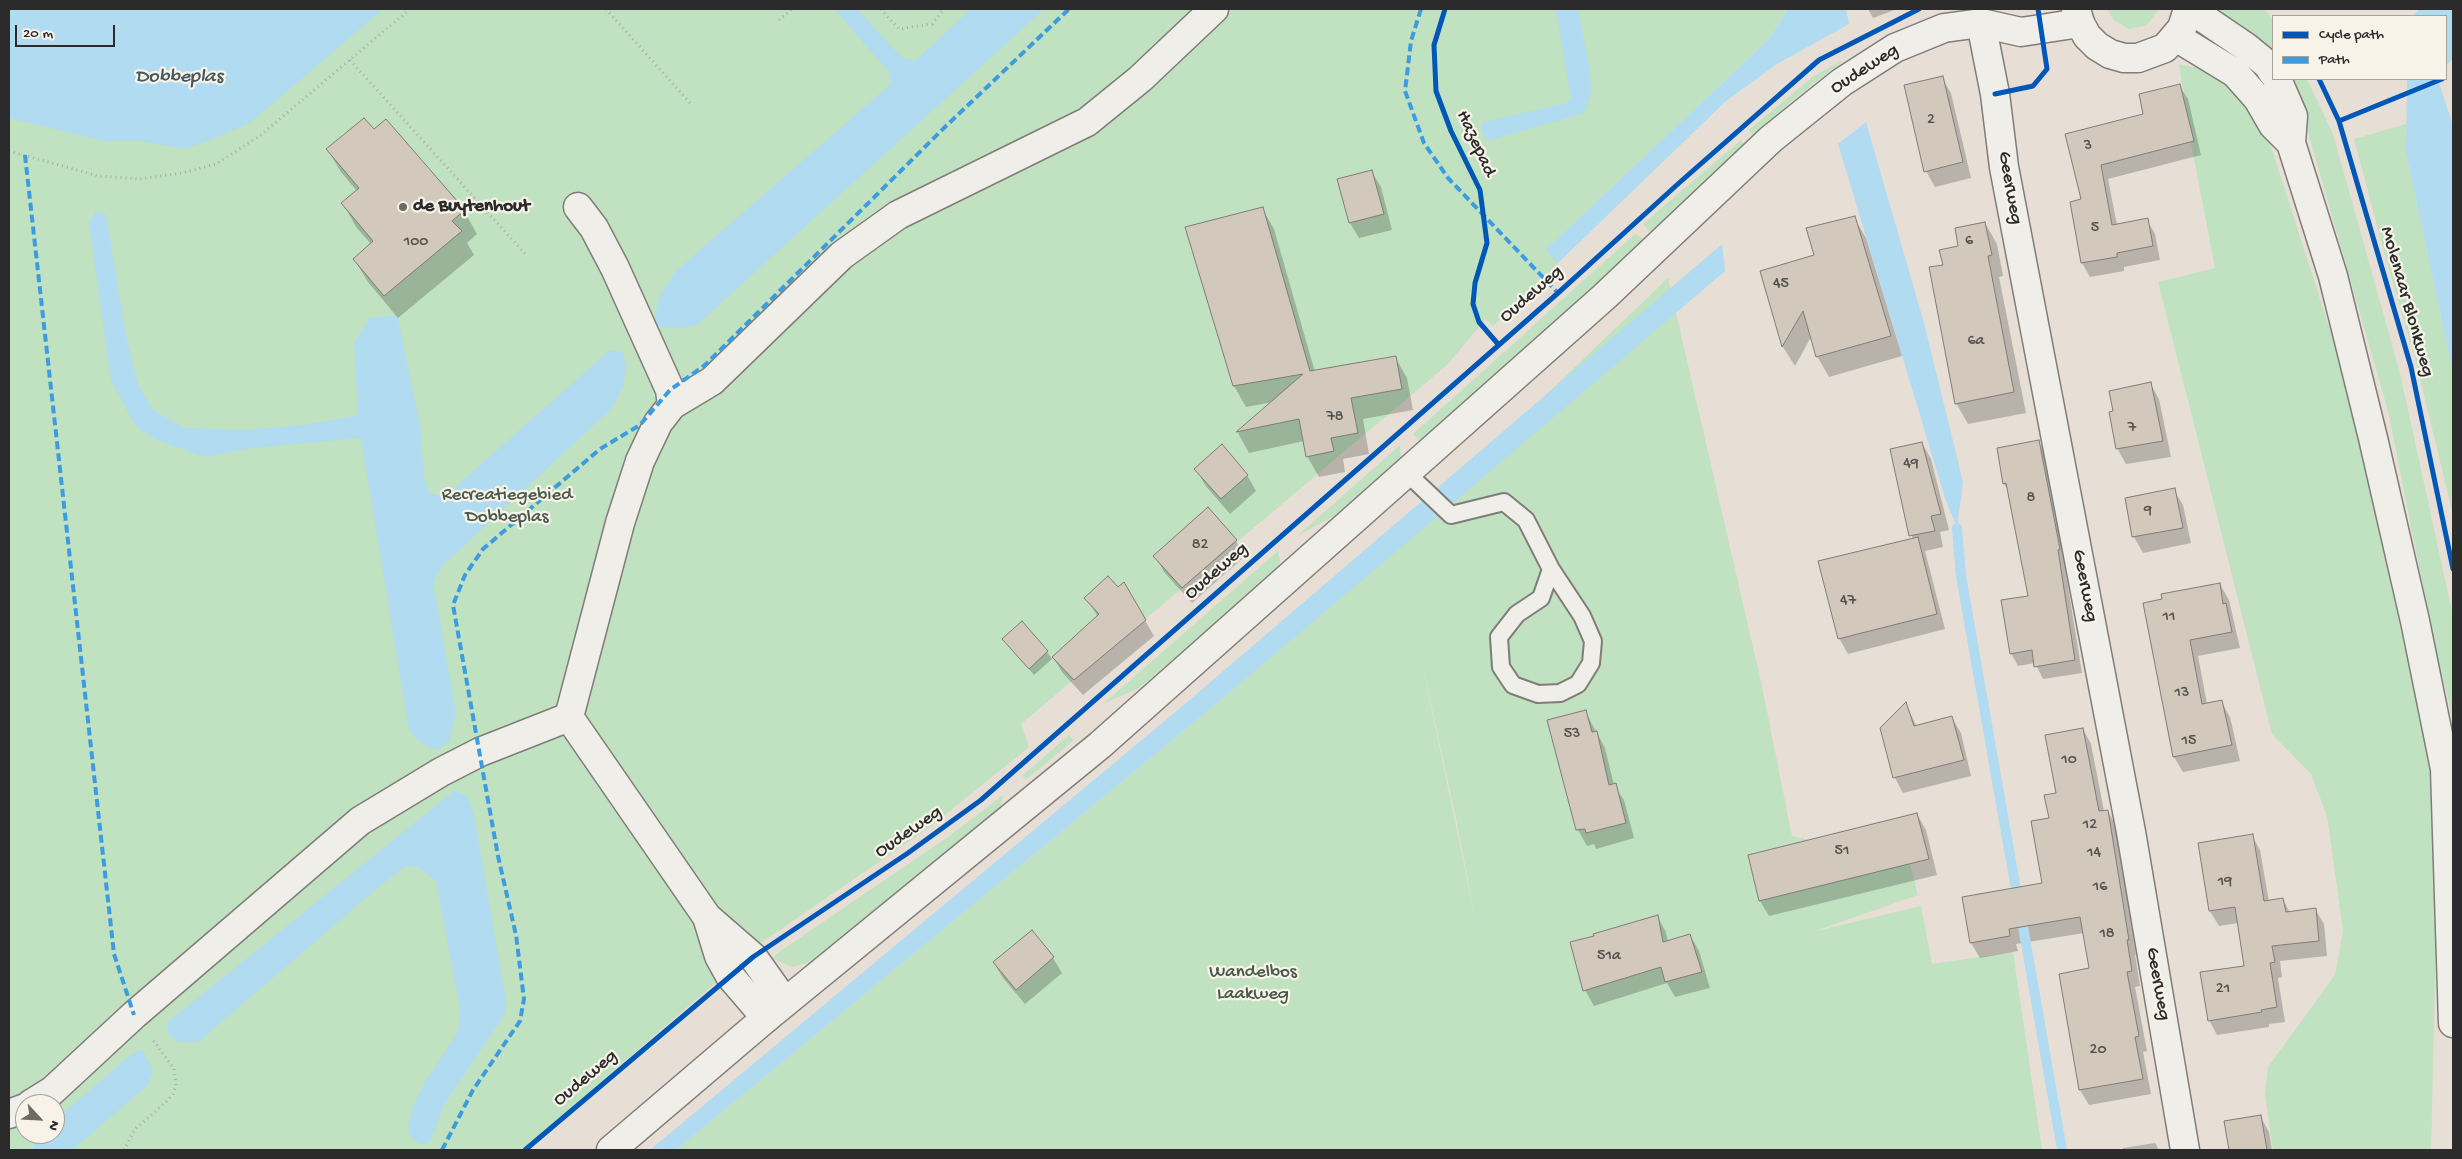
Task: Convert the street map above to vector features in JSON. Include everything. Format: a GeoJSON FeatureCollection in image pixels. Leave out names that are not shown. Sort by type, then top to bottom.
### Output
{"type":"FeatureCollection","features":[{"type":"Feature","properties":{"kind":"street"},"geometry":{"type":"LineString","coordinates":[[776,1010],[753,957],[707,917],[569,717],[620,523],[640,461],[658,423],[672,405],[712,381],[842,255],[898,215],[1087,122],[1140,79],[1214,9]]}},
{"type":"Feature","properties":{"kind":"street"},"geometry":{"type":"LineString","coordinates":[[2078,16],[2087,36],[2097,46],[2110,54],[2124,58],[2138,58],[2165,48],[2182,28],[2189,9],[2246,47],[2268,65],[2272,72]]}},
{"type":"Feature","properties":{"kind":"street","name":"Oudeweg"},"geometry":{"type":"LineString","coordinates":[[611,1150],[776,1010],[1417,483],[1604,297],[1791,122],[1842,82],[1895,48],[1944,28],[1991,16],[2021,32],[2078,16]]}},
{"type":"Feature","properties":{"kind":"street","name":"Geerweg"},"geometry":{"type":"LineString","coordinates":[[1991,16],[1995,94],[2004,167],[2132,842],[2185,1150]]}},
{"type":"Feature","properties":{"kind":"street"},"geometry":{"type":"LineString","coordinates":[[2176,37],[2235,73],[2258,99],[2273,125],[2290,143]]}},
{"type":"Feature","properties":{"kind":"street"},"geometry":{"type":"LineString","coordinates":[[2277,80],[2293,116],[2290,143],[2333,276],[2449,769],[2453,1022]]}},
{"type":"Feature","properties":{"kind":"street"},"geometry":{"type":"LineString","coordinates":[[578,207],[594,228],[615,268],[670,390],[672,405]]}},
{"type":"Feature","properties":{"kind":"street"},"geometry":{"type":"LineString","coordinates":[[47,1094],[134,1015],[360,821],[440,772],[480,752],[569,717]]}},
{"type":"Feature","properties":{"kind":"lane"},"geometry":{"type":"LineString","coordinates":[[1417,483],[1451,515],[1504,502],[1526,520],[1551,569],[1582,616],[1593,641],[1591,663],[1578,684],[1560,693],[1538,694],[1513,685],[1501,666],[1499,637],[1517,614],[1541,598],[1551,569]]}},
{"type":"Feature","properties":{"kind":"path"},"geometry":{"type":"LineString","coordinates":[[9,151],[98,176],[140,179],[182,173],[216,164],[261,135],[410,9]]}},
{"type":"Feature","properties":{"kind":"path"},"geometry":{"type":"LineString","coordinates":[[606,9],[690,103]]}},
{"type":"Feature","properties":{"kind":"path"},"geometry":{"type":"LineString","coordinates":[[779,20],[792,9]]}},
{"type":"Feature","properties":{"kind":"path"},"geometry":{"type":"LineString","coordinates":[[881,9],[899,29],[932,24],[944,9]]}},
{"type":"Feature","properties":{"kind":"path"},"geometry":{"type":"LineString","coordinates":[[350,60],[526,255]]}},
{"type":"Feature","properties":{"kind":"path"},"geometry":{"type":"LineString","coordinates":[[124,1150],[135,1128],[174,1094],[176,1085],[174,1069],[134,1015]]}},
{"type":"Feature","properties":{"kind":"green space","name":"Recreatiegebied Dobbeplas"},"geometry":{"type":"Polygon","coordinates":[[[9,9],[1788,9],[1768,40],[1546,249],[1558,263],[1554,272],[1493,326],[1486,319],[1447,365],[1021,724],[1029,747],[930,827],[765,940],[522,1150],[9,1150],[9,9]]]}},
{"type":"Feature","properties":{"kind":"green space"},"geometry":{"type":"Polygon","coordinates":[[[2107,9],[2159,9],[2147,25],[2129,29],[2114,20],[2107,9]]]}},
{"type":"Feature","properties":{"kind":"green space"},"geometry":{"type":"Polygon","coordinates":[[[2215,9],[2265,9],[2272,19],[2272,54],[2215,9]]]}},
{"type":"Feature","properties":{"kind":"green space"},"geometry":{"type":"Polygon","coordinates":[[[1846,58],[1793,100],[1753,136],[1749,130],[1814,76],[1846,58]]]}},
{"type":"Feature","properties":{"kind":"green space"},"geometry":{"type":"Polygon","coordinates":[[[2179,64],[2198,68],[2228,85],[2265,128],[2342,367],[2394,579],[2432,766],[2438,853],[2431,1150],[2273,1150],[2265,1095],[2268,1067],[2335,975],[2343,931],[2327,816],[2311,774],[2272,734],[2158,282],[2215,268],[2188,128],[2179,64]]]}},
{"type":"Feature","properties":{"kind":"green space"},"geometry":{"type":"Polygon","coordinates":[[[2291,80],[2307,80],[2333,134],[2400,373],[2453,616],[2453,719],[2436,652],[2388,411],[2296,90],[2291,80]]]}},
{"type":"Feature","properties":{"kind":"green space"},"geometry":{"type":"Polygon","coordinates":[[[2406,124],[2406,153],[2453,373],[2453,515],[2416,362],[2354,139],[2406,124]]]}},
{"type":"Feature","properties":{"kind":"green space"},"geometry":{"type":"Polygon","coordinates":[[[1741,140],[1745,145],[1652,234],[1643,224],[1741,140]]]}},
{"type":"Feature","properties":{"kind":"green space"},"geometry":{"type":"Polygon","coordinates":[[[1635,234],[1646,240],[1421,442],[1413,434],[1635,234]]]}},
{"type":"Feature","properties":{"kind":"green space","name":"Wandelbos Laakweg"},"geometry":{"type":"Polygon","coordinates":[[[1668,278],[1762,686],[1792,836],[1910,864],[1918,895],[1812,932],[1921,906],[1932,964],[2013,952],[2042,1150],[676,1150],[1176,737],[1398,548],[1533,407],[1668,278]],[[1420,653],[1477,927],[1456,819],[1420,653]]]}},
{"type":"Feature","properties":{"kind":"green space"},"geometry":{"type":"Polygon","coordinates":[[[1400,445],[1401,457],[1334,516],[1297,536],[1400,445]]]}},
{"type":"Feature","properties":{"kind":"green space"},"geometry":{"type":"Polygon","coordinates":[[[1278,551],[1280,561],[1276,572],[1139,688],[1103,704],[1278,551]]]}},
{"type":"Feature","properties":{"kind":"green space"},"geometry":{"type":"Polygon","coordinates":[[[1069,735],[1074,740],[1027,779],[1022,776],[1069,735]]]}},
{"type":"Feature","properties":{"kind":"green space"},"geometry":{"type":"Polygon","coordinates":[[[1003,795],[1001,806],[814,961],[792,967],[773,959],[776,954],[948,837],[1003,795]]]}},
{"type":"Feature","properties":{"kind":"water","name":"Dobbeplas"},"geometry":{"type":"Polygon","coordinates":[[[9,9],[383,9],[251,122],[186,149],[141,141],[103,141],[9,118],[9,9]]]}},
{"type":"Feature","properties":{"kind":"water"},"geometry":{"type":"Polygon","coordinates":[[[834,9],[857,9],[901,57],[915,61],[971,9],[1044,9],[698,324],[685,328],[658,327],[655,319],[657,306],[662,292],[676,271],[891,84],[889,72],[834,9]]]}},
{"type":"Feature","properties":{"kind":"water"},"geometry":{"type":"Polygon","coordinates":[[[1556,9],[1578,9],[1590,72],[1591,94],[1584,113],[1491,140],[1485,138],[1481,128],[1484,122],[1567,103],[1571,98],[1556,9]]]}},
{"type":"Feature","properties":{"kind":"water"},"geometry":{"type":"Polygon","coordinates":[[[1788,9],[1846,9],[1849,24],[1777,64],[1726,101],[1558,263],[1545,250],[1768,40],[1788,9]]]}},
{"type":"Feature","properties":{"kind":"water"},"geometry":{"type":"Polygon","coordinates":[[[2419,9],[2453,9],[2453,59],[2447,64],[2447,15],[2414,15],[2419,9]]]}},
{"type":"Feature","properties":{"kind":"water"},"geometry":{"type":"Polygon","coordinates":[[[2407,80],[2438,80],[2453,126],[2453,373],[2406,153],[2407,80]]]}},
{"type":"Feature","properties":{"kind":"water"},"geometry":{"type":"Polygon","coordinates":[[[1866,122],[1924,323],[1963,482],[1957,528],[1945,498],[1838,144],[1866,122]]]}},
{"type":"Feature","properties":{"kind":"water"},"geometry":{"type":"Polygon","coordinates":[[[96,212],[106,214],[125,331],[137,382],[152,409],[183,428],[243,430],[306,425],[358,415],[354,343],[370,318],[397,315],[420,426],[424,477],[429,493],[444,497],[610,350],[623,353],[626,367],[623,387],[612,408],[442,566],[433,584],[456,713],[449,741],[439,749],[429,748],[409,730],[361,438],[252,448],[205,457],[157,440],[136,427],[111,380],[89,223],[96,212]]]}},
{"type":"Feature","properties":{"kind":"water"},"geometry":{"type":"Polygon","coordinates":[[[1722,244],[1725,271],[1385,561],[1176,737],[676,1150],[650,1150],[1179,709],[1722,244]]]}},
{"type":"Feature","properties":{"kind":"water"},"geometry":{"type":"Polygon","coordinates":[[[454,791],[467,796],[474,815],[506,1003],[505,1014],[445,1103],[431,1139],[426,1144],[420,1144],[411,1138],[408,1126],[413,1107],[424,1084],[458,1032],[460,1008],[436,881],[418,867],[406,866],[381,885],[198,1042],[179,1042],[169,1035],[167,1023],[454,791]]]}},
{"type":"Feature","properties":{"kind":"water"},"geometry":{"type":"Polygon","coordinates":[[[142,1049],[153,1070],[148,1085],[72,1150],[31,1150],[36,1144],[65,1144],[65,1111],[132,1054],[142,1049]]]}},
{"type":"Feature","properties":{"kind":"building"},"geometry":{"type":"Polygon","coordinates":[[[1943,76],[1963,162],[1924,172],[1904,85],[1943,76]]]}},
{"type":"Feature","properties":{"kind":"building"},"geometry":{"type":"Polygon","coordinates":[[[2180,84],[2194,141],[2101,165],[2112,225],[2148,218],[2153,246],[2117,253],[2117,257],[2081,263],[2070,202],[2081,199],[2065,134],[2143,114],[2139,94],[2180,84]]]}},
{"type":"Feature","properties":{"kind":"building","name":"de Buytenhout"},"geometry":{"type":"Polygon","coordinates":[[[364,118],[374,129],[386,119],[465,210],[452,221],[462,231],[384,296],[353,259],[373,241],[341,203],[359,188],[326,149],[364,118]]]}},
{"type":"Feature","properties":{"kind":"building"},"geometry":{"type":"Polygon","coordinates":[[[1372,170],[1384,214],[1349,223],[1337,179],[1372,170]]]}},
{"type":"Feature","properties":{"kind":"building"},"geometry":{"type":"Polygon","coordinates":[[[1263,207],[1310,371],[1396,356],[1402,389],[1351,398],[1358,433],[1331,438],[1334,451],[1306,457],[1299,419],[1236,432],[1303,374],[1233,386],[1185,227],[1263,207]]]}},
{"type":"Feature","properties":{"kind":"building"},"geometry":{"type":"Polygon","coordinates":[[[1855,216],[1891,336],[1816,357],[1803,311],[1782,347],[1760,271],[1814,255],[1806,228],[1855,216]]]}},
{"type":"Feature","properties":{"kind":"building"},"geometry":{"type":"Polygon","coordinates":[[[1985,222],[1992,255],[1988,256],[2014,392],[1955,404],[1929,267],[1943,265],[1939,250],[1958,246],[1955,228],[1985,222]]]}},
{"type":"Feature","properties":{"kind":"building"},"geometry":{"type":"Polygon","coordinates":[[[2151,382],[2163,441],[2116,449],[2109,412],[2113,411],[2109,391],[2151,382]]]}},
{"type":"Feature","properties":{"kind":"building"},"geometry":{"type":"Polygon","coordinates":[[[2039,440],[2060,549],[2058,550],[2075,660],[2034,667],[2032,650],[2010,654],[2001,600],[2028,596],[2006,483],[2003,484],[1997,448],[2039,440]]]}},
{"type":"Feature","properties":{"kind":"building"},"geometry":{"type":"Polygon","coordinates":[[[1922,442],[1941,514],[1931,516],[1935,531],[1909,536],[1890,449],[1922,442]]]}},
{"type":"Feature","properties":{"kind":"building"},"geometry":{"type":"Polygon","coordinates":[[[1222,444],[1248,475],[1221,499],[1194,469],[1222,444]]]}},
{"type":"Feature","properties":{"kind":"building"},"geometry":{"type":"Polygon","coordinates":[[[2175,488],[2183,528],[2132,537],[2125,498],[2175,488]]]}},
{"type":"Feature","properties":{"kind":"building"},"geometry":{"type":"Polygon","coordinates":[[[1208,507],[1237,540],[1182,588],[1153,556],[1208,507]]]}},
{"type":"Feature","properties":{"kind":"building"},"geometry":{"type":"Polygon","coordinates":[[[1918,537],[1937,614],[1838,639],[1818,561],[1918,537]]]}},
{"type":"Feature","properties":{"kind":"building"},"geometry":{"type":"Polygon","coordinates":[[[1108,576],[1118,587],[1124,582],[1146,620],[1074,680],[1052,657],[1099,614],[1084,598],[1108,576]]]}},
{"type":"Feature","properties":{"kind":"building"},"geometry":{"type":"Polygon","coordinates":[[[2220,583],[2223,604],[2226,603],[2232,632],[2190,640],[2202,704],[2222,700],[2232,745],[2173,757],[2143,603],[2162,599],[2161,594],[2220,583]]]}},
{"type":"Feature","properties":{"kind":"building"},"geometry":{"type":"Polygon","coordinates":[[[1022,621],[1048,651],[1029,669],[1002,639],[1022,621]]]}},
{"type":"Feature","properties":{"kind":"building"},"geometry":{"type":"Polygon","coordinates":[[[1906,702],[1914,726],[1952,716],[1964,760],[1893,778],[1880,728],[1906,702]]]}},
{"type":"Feature","properties":{"kind":"building"},"geometry":{"type":"Polygon","coordinates":[[[1586,710],[1592,732],[1597,731],[1609,785],[1616,783],[1626,823],[1586,833],[1585,829],[1576,830],[1547,720],[1586,710]]]}},
{"type":"Feature","properties":{"kind":"building"},"geometry":{"type":"Polygon","coordinates":[[[2083,728],[2099,811],[2108,810],[2129,940],[2127,940],[2132,971],[2127,972],[2139,1036],[2135,1037],[2143,1079],[2079,1090],[2059,974],[2089,968],[2080,917],[2009,929],[2010,936],[1970,943],[1962,897],[2042,883],[2031,821],[2049,818],[2044,795],[2056,793],[2045,735],[2083,728]]]}},
{"type":"Feature","properties":{"kind":"building"},"geometry":{"type":"Polygon","coordinates":[[[1917,813],[1929,859],[1759,901],[1748,855],[1917,813]]]}},
{"type":"Feature","properties":{"kind":"building"},"geometry":{"type":"Polygon","coordinates":[[[2253,834],[2264,901],[2283,898],[2286,912],[2316,908],[2319,941],[2272,946],[2275,962],[2270,963],[2277,1007],[2261,1010],[2262,1012],[2208,1021],[2200,972],[2244,966],[2235,907],[2209,911],[2198,843],[2253,834]]]}},
{"type":"Feature","properties":{"kind":"building"},"geometry":{"type":"Polygon","coordinates":[[[1658,915],[1663,942],[1690,934],[1702,972],[1665,982],[1661,967],[1583,991],[1570,942],[1658,915]]]}},
{"type":"Feature","properties":{"kind":"building"},"geometry":{"type":"Polygon","coordinates":[[[1032,930],[1054,957],[1016,990],[993,962],[1032,930]]]}},
{"type":"Feature","properties":{"kind":"building"},"geometry":{"type":"Polygon","coordinates":[[[2261,1115],[2267,1150],[2229,1150],[2224,1121],[2261,1115]]]}},
{"type":"Feature","properties":{"kind":"waterway"},"geometry":{"type":"LineString","coordinates":[[1957,528],[1961,576],[2018,901]]}},
{"type":"Feature","properties":{"kind":"waterway"},"geometry":{"type":"LineString","coordinates":[[2021,915],[2062,1150]]}},
{"type":"Feature","properties":{"kind":"marked path"},"geometry":{"type":"LineString","coordinates":[[442,1150],[473,1090],[520,1021],[524,999],[516,935],[498,856],[453,605],[465,575],[483,549],[600,449],[640,425],[670,390],[705,365],[944,128],[1069,9]]}},
{"type":"Feature","properties":{"kind":"marked path"},"geometry":{"type":"LineString","coordinates":[[1421,9],[1411,41],[1405,91],[1424,143],[1448,178],[1558,293]]}},
{"type":"Feature","properties":{"kind":"marked path"},"geometry":{"type":"LineString","coordinates":[[25,155],[114,954],[134,1015]]}},
{"type":"Feature","properties":{"kind":"cycle path","name":"Hazepad"},"geometry":{"type":"LineString","coordinates":[[1445,9],[1434,45],[1436,91],[1451,131],[1480,190],[1487,243],[1475,283],[1473,304],[1479,322],[1498,344]]}},
{"type":"Feature","properties":{"kind":"cycle path"},"geometry":{"type":"LineString","coordinates":[[525,1150],[753,957],[908,853],[981,800],[1558,293],[1819,60],[1919,9]]}},
{"type":"Feature","properties":{"kind":"cycle path"},"geometry":{"type":"LineString","coordinates":[[1995,94],[2033,86],[2047,69],[2038,9]]}},
{"type":"Feature","properties":{"kind":"cycle path","name":"Molenaar Blonkweg"},"geometry":{"type":"LineString","coordinates":[[2319,80],[2339,121],[2411,367],[2453,569]]}},
{"type":"Feature","properties":{"kind":"cycle path"},"geometry":{"type":"LineString","coordinates":[[2339,121],[2440,80]]}},
{"type":"Feature","properties":{"kind":"place","name":"de Buytenhout"},"geometry":{"type":"Point","coordinates":[403,207]}}]}
